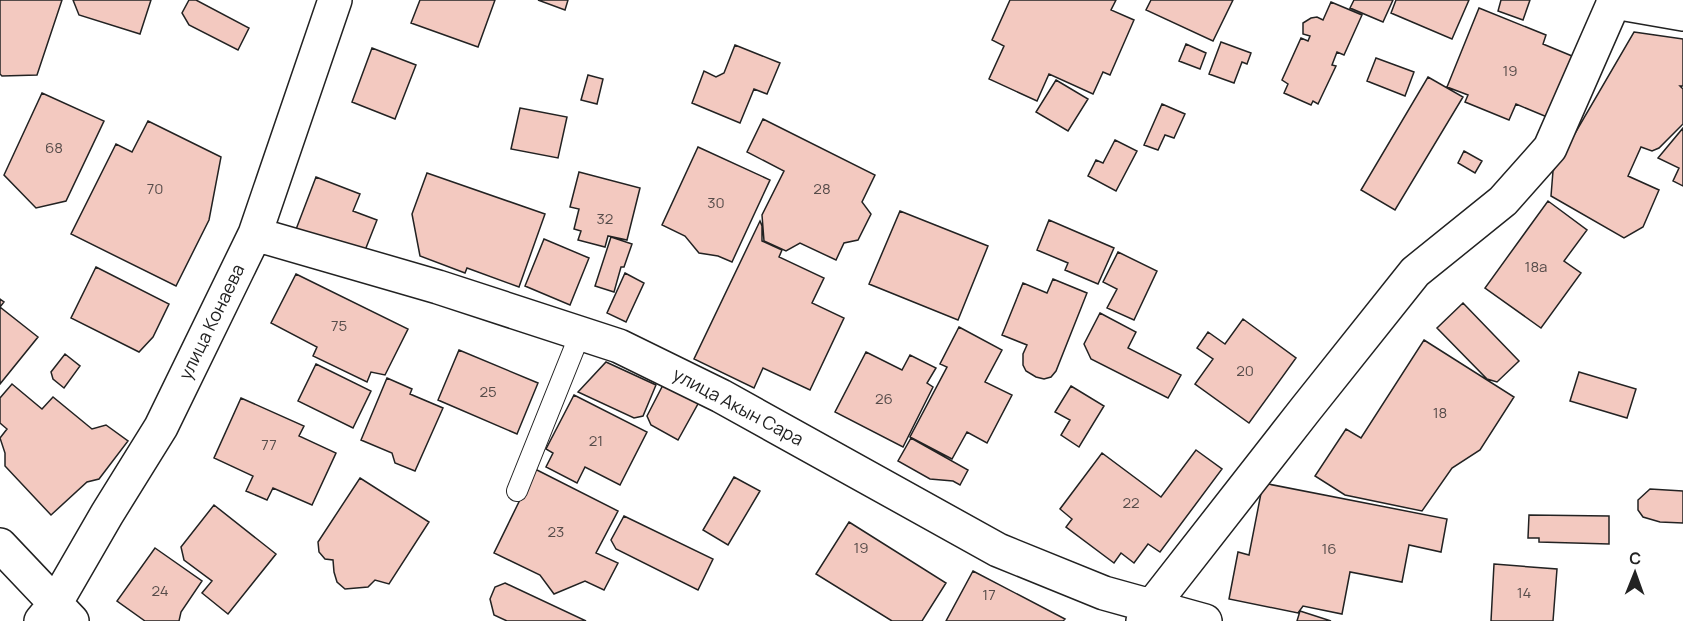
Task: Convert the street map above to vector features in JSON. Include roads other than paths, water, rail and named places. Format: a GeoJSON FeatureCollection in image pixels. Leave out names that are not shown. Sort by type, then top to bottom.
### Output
{"type":"FeatureCollection","features":[{"type":"Feature","properties":{"kind":"street","name":"улица Конаева"},"geometry":{"type":"LineString","coordinates":[[56,615],[107,514],[161,427],[255,234],[335,0]]}},
{"type":"Feature","properties":{"kind":"street"},"geometry":{"type":"LineString","coordinates":[[1147,614],[1415,272],[1503,201],[1550,148],[1614,1],[1683,14]]}},
{"type":"Feature","properties":{"kind":"street","name":"улица Акын Сара"},"geometry":{"type":"LineString","coordinates":[[255,234],[438,287],[619,346],[721,396],[998,550],[1104,593],[1147,614],[1205,621]]}},
{"type":"Feature","properties":{"kind":"street"},"geometry":{"type":"LineString","coordinates":[[0,545],[56,615]]}},
{"type":"Feature","properties":{"kind":"lane"},"geometry":{"type":"LineString","coordinates":[[518,491],[580,334]]}}]}
